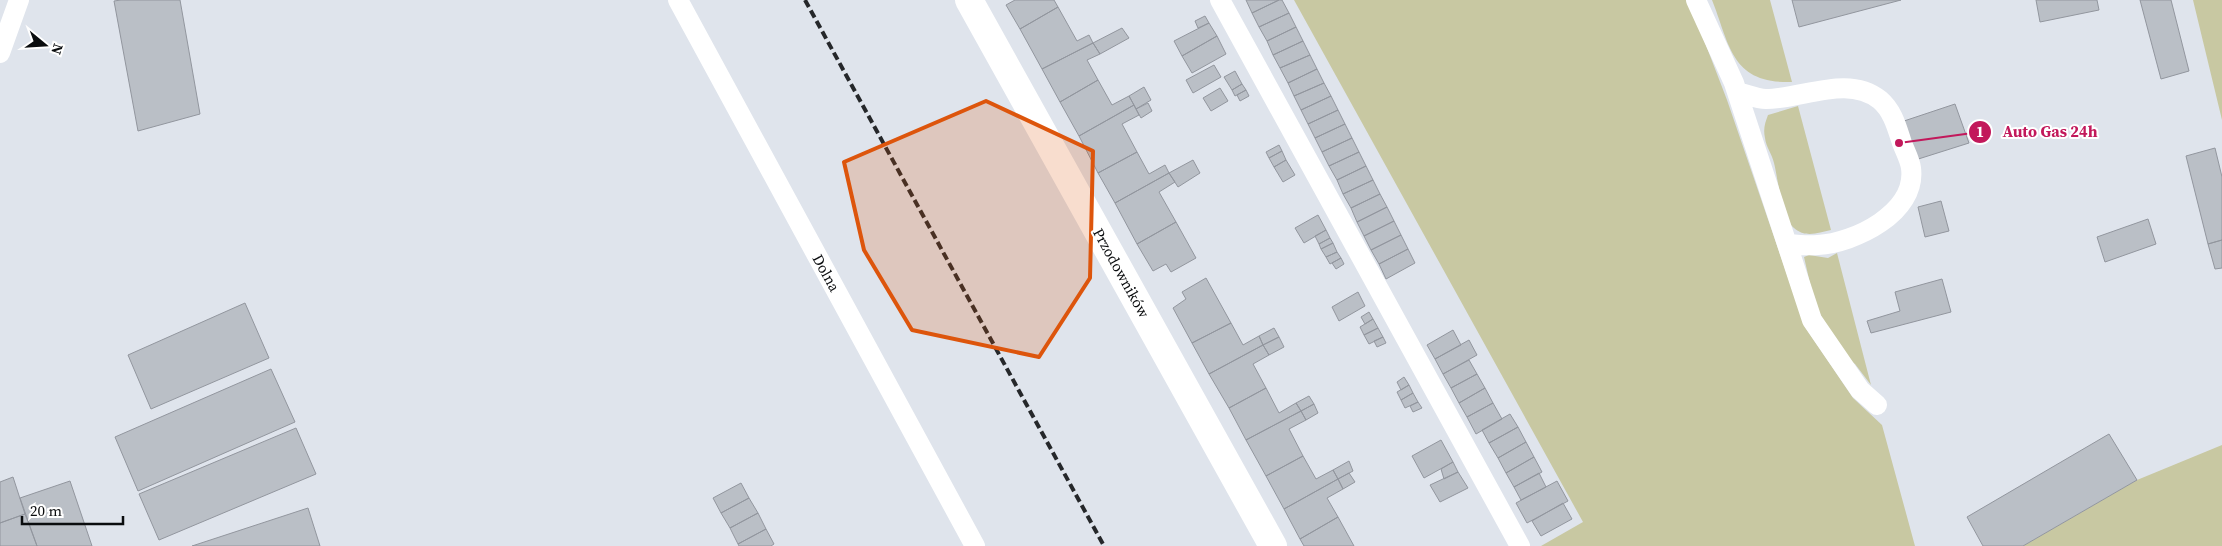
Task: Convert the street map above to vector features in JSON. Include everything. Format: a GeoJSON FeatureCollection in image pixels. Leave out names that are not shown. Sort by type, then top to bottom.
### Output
{"type":"FeatureCollection","features":[{"type":"Feature","properties":{"kind":"street","name":"Przodowników"},"geometry":{"type":"LineString","coordinates":[[969,0],[1273,546]]}},
{"type":"Feature","properties":{"kind":"lane"},"geometry":{"type":"LineString","coordinates":[[0,53],[19,0]]}},
{"type":"Feature","properties":{"kind":"lane","name":"Dolna"},"geometry":{"type":"LineString","coordinates":[[678,0],[975,546]]}},
{"type":"Feature","properties":{"kind":"lane"},"geometry":{"type":"LineString","coordinates":[[1220,0],[1520,546]]}},
{"type":"Feature","properties":{"kind":"lane"},"geometry":{"type":"LineString","coordinates":[[1696,0],[1737,92],[1812,320],[1860,390],[1877,405]]}},
{"type":"Feature","properties":{"kind":"lane"},"geometry":{"type":"LineString","coordinates":[[1737,92],[1765,99],[1839,88],[1854,88],[1880,100],[1893,115],[1911,169],[1908,192],[1893,214],[1878,224],[1834,242],[1819,245],[1788,244]]}},
{"type":"Feature","properties":{"kind":"highlighted area"},"geometry":{"type":"Polygon","coordinates":[[[986,101],[1093,151],[1090,278],[1039,357],[912,330],[864,250],[844,162],[986,101]]]}},
{"type":"Feature","properties":{"kind":"green space"},"geometry":{"type":"Polygon","coordinates":[[[1294,0],[1686,0],[1694,14],[1727,100],[1805,327],[1853,398],[1882,425],[1915,546],[1541,546],[1583,522],[1294,0]]]}},
{"type":"Feature","properties":{"kind":"green space"},"geometry":{"type":"Polygon","coordinates":[[[1712,0],[1770,0],[1792,82],[1772,81],[1756,76],[1745,69],[1736,59],[1729,46],[1712,0]]]}},
{"type":"Feature","properties":{"kind":"green space"},"geometry":{"type":"Polygon","coordinates":[[[2193,0],[2222,0],[2222,120],[2193,0]]]}},
{"type":"Feature","properties":{"kind":"green space"},"geometry":{"type":"Polygon","coordinates":[[[1798,106],[1831,230],[1807,234],[1794,228],[1786,216],[1774,163],[1764,135],[1768,115],[1798,106]]]}},
{"type":"Feature","properties":{"kind":"green space"},"geometry":{"type":"Polygon","coordinates":[[[1837,253],[1871,385],[1855,364],[1840,353],[1814,301],[1804,257],[1809,255],[1828,258],[1837,253]]]}},
{"type":"Feature","properties":{"kind":"green space"},"geometry":{"type":"Polygon","coordinates":[[[2222,445],[2222,546],[2023,546],[2137,480],[2222,445]]]}},
{"type":"Feature","properties":{"kind":"building"},"geometry":{"type":"Polygon","coordinates":[[[180,0],[200,114],[138,131],[114,1],[180,0]]]}},
{"type":"Feature","properties":{"kind":"building"},"geometry":{"type":"Polygon","coordinates":[[[1015,0],[1054,0],[1058,7],[1020,29],[1006,5],[1015,0]]]}},
{"type":"Feature","properties":{"kind":"building"},"geometry":{"type":"Polygon","coordinates":[[[1246,0],[1279,0],[1252,13],[1246,0]]]}},
{"type":"Feature","properties":{"kind":"building"},"geometry":{"type":"Polygon","coordinates":[[[1282,0],[1289,13],[1259,27],[1252,13],[1282,0]]]}},
{"type":"Feature","properties":{"kind":"building"},"geometry":{"type":"Polygon","coordinates":[[[1792,0],[1901,0],[1799,27],[1792,0]]]}},
{"type":"Feature","properties":{"kind":"building"},"geometry":{"type":"Polygon","coordinates":[[[2036,0],[2097,0],[2099,10],[2040,22],[2036,0]]]}},
{"type":"Feature","properties":{"kind":"building"},"geometry":{"type":"Polygon","coordinates":[[[2140,0],[2171,0],[2189,71],[2161,79],[2140,0]]]}},
{"type":"Feature","properties":{"kind":"building"},"geometry":{"type":"Polygon","coordinates":[[[1058,7],[1077,41],[1089,35],[1093,43],[1042,69],[1020,29],[1058,7]]]}},
{"type":"Feature","properties":{"kind":"building"},"geometry":{"type":"Polygon","coordinates":[[[1289,13],[1296,27],[1267,41],[1259,27],[1289,13]]]}},
{"type":"Feature","properties":{"kind":"building"},"geometry":{"type":"Polygon","coordinates":[[[1205,16],[1209,23],[1198,28],[1195,21],[1205,16]]]}},
{"type":"Feature","properties":{"kind":"building"},"geometry":{"type":"Polygon","coordinates":[[[1209,23],[1217,36],[1182,56],[1174,41],[1209,23]]]}},
{"type":"Feature","properties":{"kind":"building"},"geometry":{"type":"Polygon","coordinates":[[[1296,27],[1303,41],[1273,55],[1267,41],[1296,27]]]}},
{"type":"Feature","properties":{"kind":"building"},"geometry":{"type":"Polygon","coordinates":[[[1122,28],[1129,38],[1100,54],[1093,43],[1122,28]]]}},
{"type":"Feature","properties":{"kind":"building"},"geometry":{"type":"Polygon","coordinates":[[[1217,36],[1226,54],[1192,73],[1182,56],[1217,36]]]}},
{"type":"Feature","properties":{"kind":"building"},"geometry":{"type":"Polygon","coordinates":[[[1303,41],[1310,55],[1280,68],[1273,55],[1303,41]]]}},
{"type":"Feature","properties":{"kind":"building"},"geometry":{"type":"Polygon","coordinates":[[[1093,43],[1100,54],[1087,60],[1098,80],[1060,102],[1042,69],[1093,43]]]}},
{"type":"Feature","properties":{"kind":"building"},"geometry":{"type":"Polygon","coordinates":[[[1310,55],[1317,69],[1288,83],[1280,68],[1310,55]]]}},
{"type":"Feature","properties":{"kind":"building"},"geometry":{"type":"Polygon","coordinates":[[[1214,65],[1221,77],[1193,93],[1186,80],[1214,65]]]}},
{"type":"Feature","properties":{"kind":"building"},"geometry":{"type":"Polygon","coordinates":[[[1317,69],[1324,83],[1294,96],[1288,83],[1317,69]]]}},
{"type":"Feature","properties":{"kind":"building"},"geometry":{"type":"Polygon","coordinates":[[[1235,71],[1242,84],[1232,90],[1224,77],[1235,71]]]}},
{"type":"Feature","properties":{"kind":"building"},"geometry":{"type":"Polygon","coordinates":[[[1098,80],[1112,105],[1129,96],[1134,105],[1079,136],[1060,102],[1098,80]]]}},
{"type":"Feature","properties":{"kind":"building"},"geometry":{"type":"Polygon","coordinates":[[[1324,83],[1331,96],[1301,110],[1294,96],[1324,83]]]}},
{"type":"Feature","properties":{"kind":"building"},"geometry":{"type":"Polygon","coordinates":[[[1242,84],[1246,90],[1235,96],[1232,90],[1242,84]]]}},
{"type":"Feature","properties":{"kind":"building"},"geometry":{"type":"Polygon","coordinates":[[[1144,87],[1151,100],[1136,109],[1129,96],[1144,87]]]}},
{"type":"Feature","properties":{"kind":"building"},"geometry":{"type":"Polygon","coordinates":[[[1220,88],[1228,101],[1211,111],[1203,98],[1220,88]]]}},
{"type":"Feature","properties":{"kind":"building"},"geometry":{"type":"Polygon","coordinates":[[[1246,90],[1249,96],[1240,101],[1237,95],[1246,90]]]}},
{"type":"Feature","properties":{"kind":"building"},"geometry":{"type":"Polygon","coordinates":[[[1331,96],[1338,110],[1308,124],[1301,110],[1331,96]]]}},
{"type":"Feature","properties":{"kind":"building"},"geometry":{"type":"Polygon","coordinates":[[[1148,103],[1152,111],[1141,118],[1136,109],[1148,103]]]}},
{"type":"Feature","properties":{"kind":"building"},"geometry":{"type":"Polygon","coordinates":[[[1955,104],[1969,143],[1912,161],[1898,123],[1955,104]]]}},
{"type":"Feature","properties":{"kind":"building"},"geometry":{"type":"Polygon","coordinates":[[[1134,105],[1139,115],[1122,124],[1137,152],[1098,173],[1079,136],[1134,105]]]}},
{"type":"Feature","properties":{"kind":"building"},"geometry":{"type":"Polygon","coordinates":[[[1338,110],[1345,124],[1315,138],[1308,124],[1338,110]]]}},
{"type":"Feature","properties":{"kind":"building"},"geometry":{"type":"Polygon","coordinates":[[[1345,124],[1352,138],[1322,152],[1315,138],[1345,124]]]}},
{"type":"Feature","properties":{"kind":"building"},"geometry":{"type":"Polygon","coordinates":[[[1352,138],[1359,152],[1329,166],[1322,152],[1352,138]]]}},
{"type":"Feature","properties":{"kind":"building"},"geometry":{"type":"Polygon","coordinates":[[[1279,145],[1282,151],[1269,158],[1266,152],[1279,145]]]}},
{"type":"Feature","properties":{"kind":"building"},"geometry":{"type":"Polygon","coordinates":[[[2215,148],[2222,177],[2222,240],[2208,244],[2186,156],[2215,148]]]}},
{"type":"Feature","properties":{"kind":"building"},"geometry":{"type":"Polygon","coordinates":[[[1282,151],[1286,160],[1274,167],[1269,158],[1282,151]]]}},
{"type":"Feature","properties":{"kind":"building"},"geometry":{"type":"Polygon","coordinates":[[[1137,152],[1149,174],[1165,165],[1169,173],[1115,203],[1098,173],[1137,152]]]}},
{"type":"Feature","properties":{"kind":"building"},"geometry":{"type":"Polygon","coordinates":[[[1359,152],[1366,166],[1337,180],[1329,166],[1359,152]]]}},
{"type":"Feature","properties":{"kind":"building"},"geometry":{"type":"Polygon","coordinates":[[[1193,160],[1200,173],[1178,187],[1169,173],[1193,160]]]}},
{"type":"Feature","properties":{"kind":"building"},"geometry":{"type":"Polygon","coordinates":[[[1286,160],[1295,175],[1283,182],[1274,167],[1286,160]]]}},
{"type":"Feature","properties":{"kind":"building"},"geometry":{"type":"Polygon","coordinates":[[[1366,166],[1373,180],[1343,194],[1337,180],[1366,166]]]}},
{"type":"Feature","properties":{"kind":"building"},"geometry":{"type":"Polygon","coordinates":[[[1169,173],[1175,182],[1159,192],[1176,222],[1137,244],[1115,203],[1169,173]]]}},
{"type":"Feature","properties":{"kind":"building"},"geometry":{"type":"Polygon","coordinates":[[[1373,180],[1380,194],[1351,208],[1343,194],[1373,180]]]}},
{"type":"Feature","properties":{"kind":"building"},"geometry":{"type":"Polygon","coordinates":[[[1380,194],[1387,207],[1357,222],[1351,208],[1380,194]]]}},
{"type":"Feature","properties":{"kind":"building"},"geometry":{"type":"Polygon","coordinates":[[[1941,201],[1949,231],[1925,237],[1918,207],[1941,201]]]}},
{"type":"Feature","properties":{"kind":"building"},"geometry":{"type":"Polygon","coordinates":[[[1387,207],[1394,221],[1364,236],[1357,222],[1387,207]]]}},
{"type":"Feature","properties":{"kind":"building"},"geometry":{"type":"Polygon","coordinates":[[[1318,215],[1326,230],[1304,243],[1295,228],[1318,215]]]}},
{"type":"Feature","properties":{"kind":"building"},"geometry":{"type":"Polygon","coordinates":[[[2148,219],[2156,244],[2105,262],[2097,237],[2148,219]]]}},
{"type":"Feature","properties":{"kind":"building"},"geometry":{"type":"Polygon","coordinates":[[[1394,221],[1401,235],[1371,250],[1364,236],[1394,221]]]}},
{"type":"Feature","properties":{"kind":"building"},"geometry":{"type":"Polygon","coordinates":[[[1176,222],[1196,258],[1171,272],[1166,264],[1153,271],[1137,244],[1176,222]]]}},
{"type":"Feature","properties":{"kind":"building"},"geometry":{"type":"Polygon","coordinates":[[[1326,230],[1330,238],[1319,244],[1315,236],[1326,230]]]}},
{"type":"Feature","properties":{"kind":"building"},"geometry":{"type":"Polygon","coordinates":[[[1401,235],[1408,249],[1379,264],[1371,250],[1401,235]]]}},
{"type":"Feature","properties":{"kind":"building"},"geometry":{"type":"Polygon","coordinates":[[[1330,238],[1333,243],[1321,249],[1319,244],[1330,238]]]}},
{"type":"Feature","properties":{"kind":"building"},"geometry":{"type":"Polygon","coordinates":[[[2222,240],[2222,268],[2215,269],[2208,244],[2222,240]]]}},
{"type":"Feature","properties":{"kind":"building"},"geometry":{"type":"Polygon","coordinates":[[[1333,243],[1337,252],[1326,257],[1321,249],[1333,243]]]}},
{"type":"Feature","properties":{"kind":"building"},"geometry":{"type":"Polygon","coordinates":[[[1408,249],[1415,263],[1386,279],[1379,264],[1408,249]]]}},
{"type":"Feature","properties":{"kind":"building"},"geometry":{"type":"Polygon","coordinates":[[[1337,252],[1341,258],[1330,264],[1326,257],[1337,252]]]}},
{"type":"Feature","properties":{"kind":"building"},"geometry":{"type":"Polygon","coordinates":[[[1341,258],[1344,264],[1336,269],[1332,263],[1341,258]]]}},
{"type":"Feature","properties":{"kind":"building"},"geometry":{"type":"Polygon","coordinates":[[[1206,278],[1231,323],[1192,343],[1173,308],[1186,299],[1182,292],[1206,278]]]}},
{"type":"Feature","properties":{"kind":"building"},"geometry":{"type":"Polygon","coordinates":[[[1942,279],[1951,312],[1871,333],[1867,321],[1900,311],[1895,292],[1942,279]]]}},
{"type":"Feature","properties":{"kind":"building"},"geometry":{"type":"Polygon","coordinates":[[[1358,292],[1365,306],[1339,321],[1332,307],[1358,292]]]}},
{"type":"Feature","properties":{"kind":"building"},"geometry":{"type":"Polygon","coordinates":[[[245,303],[269,358],[151,409],[128,355],[245,303]]]}},
{"type":"Feature","properties":{"kind":"building"},"geometry":{"type":"Polygon","coordinates":[[[1369,312],[1373,319],[1365,324],[1361,317],[1369,312]]]}},
{"type":"Feature","properties":{"kind":"building"},"geometry":{"type":"Polygon","coordinates":[[[1373,319],[1378,328],[1364,335],[1360,327],[1373,319]]]}},
{"type":"Feature","properties":{"kind":"building"},"geometry":{"type":"Polygon","coordinates":[[[1231,323],[1243,345],[1259,336],[1263,345],[1209,374],[1192,343],[1231,323]]]}},
{"type":"Feature","properties":{"kind":"building"},"geometry":{"type":"Polygon","coordinates":[[[1274,328],[1279,337],[1263,345],[1259,336],[1274,328]]]}},
{"type":"Feature","properties":{"kind":"building"},"geometry":{"type":"Polygon","coordinates":[[[1378,328],[1383,337],[1369,344],[1364,335],[1378,328]]]}},
{"type":"Feature","properties":{"kind":"building"},"geometry":{"type":"Polygon","coordinates":[[[1453,330],[1461,345],[1435,359],[1427,345],[1453,330]]]}},
{"type":"Feature","properties":{"kind":"building"},"geometry":{"type":"Polygon","coordinates":[[[1279,337],[1284,347],[1269,355],[1263,345],[1279,337]]]}},
{"type":"Feature","properties":{"kind":"building"},"geometry":{"type":"Polygon","coordinates":[[[1383,337],[1386,343],[1377,347],[1374,341],[1383,337]]]}},
{"type":"Feature","properties":{"kind":"building"},"geometry":{"type":"Polygon","coordinates":[[[1469,340],[1477,355],[1443,374],[1435,359],[1469,340]]]}},
{"type":"Feature","properties":{"kind":"building"},"geometry":{"type":"Polygon","coordinates":[[[1263,345],[1269,355],[1253,364],[1266,388],[1229,408],[1209,374],[1263,345]]]}},
{"type":"Feature","properties":{"kind":"building"},"geometry":{"type":"Polygon","coordinates":[[[1469,360],[1477,374],[1451,388],[1443,374],[1469,360]]]}},
{"type":"Feature","properties":{"kind":"building"},"geometry":{"type":"Polygon","coordinates":[[[271,369],[295,422],[138,491],[115,437],[271,369]]]}},
{"type":"Feature","properties":{"kind":"building"},"geometry":{"type":"Polygon","coordinates":[[[1477,374],[1485,388],[1459,403],[1451,388],[1477,374]]]}},
{"type":"Feature","properties":{"kind":"building"},"geometry":{"type":"Polygon","coordinates":[[[1404,377],[1409,385],[1401,390],[1397,382],[1404,377]]]}},
{"type":"Feature","properties":{"kind":"building"},"geometry":{"type":"Polygon","coordinates":[[[1409,385],[1413,393],[1401,400],[1397,392],[1409,385]]]}},
{"type":"Feature","properties":{"kind":"building"},"geometry":{"type":"Polygon","coordinates":[[[1266,388],[1279,413],[1296,403],[1301,411],[1246,440],[1229,408],[1266,388]]]}},
{"type":"Feature","properties":{"kind":"building"},"geometry":{"type":"Polygon","coordinates":[[[1485,388],[1493,403],[1467,417],[1459,403],[1485,388]]]}},
{"type":"Feature","properties":{"kind":"building"},"geometry":{"type":"Polygon","coordinates":[[[1413,393],[1418,402],[1405,408],[1401,400],[1413,393]]]}},
{"type":"Feature","properties":{"kind":"building"},"geometry":{"type":"Polygon","coordinates":[[[1309,396],[1314,404],[1301,411],[1296,403],[1309,396]]]}},
{"type":"Feature","properties":{"kind":"building"},"geometry":{"type":"Polygon","coordinates":[[[1418,402],[1422,408],[1413,412],[1410,406],[1418,402]]]}},
{"type":"Feature","properties":{"kind":"building"},"geometry":{"type":"Polygon","coordinates":[[[1493,403],[1502,419],[1476,434],[1467,417],[1493,403]]]}},
{"type":"Feature","properties":{"kind":"building"},"geometry":{"type":"Polygon","coordinates":[[[1314,404],[1318,413],[1306,420],[1301,411],[1314,404]]]}},
{"type":"Feature","properties":{"kind":"building"},"geometry":{"type":"Polygon","coordinates":[[[1301,411],[1306,420],[1289,429],[1303,456],[1266,476],[1246,440],[1301,411]]]}},
{"type":"Feature","properties":{"kind":"building"},"geometry":{"type":"Polygon","coordinates":[[[1510,414],[1518,427],[1489,443],[1482,430],[1510,414]]]}},
{"type":"Feature","properties":{"kind":"building"},"geometry":{"type":"Polygon","coordinates":[[[1518,427],[1526,442],[1498,458],[1489,443],[1518,427]]]}},
{"type":"Feature","properties":{"kind":"building"},"geometry":{"type":"Polygon","coordinates":[[[296,428],[316,474],[159,540],[139,494],[296,428]]]}},
{"type":"Feature","properties":{"kind":"building"},"geometry":{"type":"Polygon","coordinates":[[[2109,434],[2137,480],[2023,546],[1983,546],[1967,517],[2109,434]]]}},
{"type":"Feature","properties":{"kind":"building"},"geometry":{"type":"Polygon","coordinates":[[[1441,440],[1453,462],[1424,478],[1412,456],[1441,440]]]}},
{"type":"Feature","properties":{"kind":"building"},"geometry":{"type":"Polygon","coordinates":[[[1526,442],[1534,457],[1506,473],[1498,458],[1526,442]]]}},
{"type":"Feature","properties":{"kind":"building"},"geometry":{"type":"Polygon","coordinates":[[[1303,456],[1316,479],[1333,470],[1338,479],[1284,509],[1266,476],[1303,456]]]}},
{"type":"Feature","properties":{"kind":"building"},"geometry":{"type":"Polygon","coordinates":[[[1534,457],[1542,472],[1514,487],[1506,473],[1534,457]]]}},
{"type":"Feature","properties":{"kind":"building"},"geometry":{"type":"Polygon","coordinates":[[[1349,461],[1353,471],[1338,479],[1333,470],[1349,461]]]}},
{"type":"Feature","properties":{"kind":"building"},"geometry":{"type":"Polygon","coordinates":[[[1453,462],[1458,472],[1444,479],[1441,469],[1453,462]]]}},
{"type":"Feature","properties":{"kind":"building"},"geometry":{"type":"Polygon","coordinates":[[[1458,472],[1468,488],[1440,502],[1430,485],[1458,472]]]}},
{"type":"Feature","properties":{"kind":"building"},"geometry":{"type":"Polygon","coordinates":[[[1349,473],[1355,482],[1343,489],[1338,479],[1349,473]]]}},
{"type":"Feature","properties":{"kind":"building"},"geometry":{"type":"Polygon","coordinates":[[[1539,473],[1546,487],[1521,500],[1514,487],[1539,473]]]}},
{"type":"Feature","properties":{"kind":"building"},"geometry":{"type":"Polygon","coordinates":[[[13,477],[25,514],[0,523],[0,482],[13,477]]]}},
{"type":"Feature","properties":{"kind":"building"},"geometry":{"type":"Polygon","coordinates":[[[1338,479],[1343,489],[1327,498],[1338,517],[1300,539],[1284,509],[1338,479]]]}},
{"type":"Feature","properties":{"kind":"building"},"geometry":{"type":"Polygon","coordinates":[[[70,481],[92,546],[37,546],[20,498],[70,481]]]}},
{"type":"Feature","properties":{"kind":"building"},"geometry":{"type":"Polygon","coordinates":[[[1557,481],[1568,501],[1527,523],[1516,503],[1557,481]]]}},
{"type":"Feature","properties":{"kind":"building"},"geometry":{"type":"Polygon","coordinates":[[[741,483],[749,498],[721,513],[713,498],[741,483]]]}},
{"type":"Feature","properties":{"kind":"building"},"geometry":{"type":"Polygon","coordinates":[[[749,498],[758,513],[730,528],[721,513],[749,498]]]}},
{"type":"Feature","properties":{"kind":"building"},"geometry":{"type":"Polygon","coordinates":[[[1563,503],[1572,519],[1541,536],[1532,521],[1563,503]]]}},
{"type":"Feature","properties":{"kind":"building"},"geometry":{"type":"Polygon","coordinates":[[[308,508],[320,546],[192,546],[308,508]]]}},
{"type":"Feature","properties":{"kind":"building"},"geometry":{"type":"Polygon","coordinates":[[[758,513],[766,529],[738,544],[730,528],[758,513]]]}},
{"type":"Feature","properties":{"kind":"building"},"geometry":{"type":"Polygon","coordinates":[[[25,514],[37,546],[0,546],[0,523],[25,514]]]}},
{"type":"Feature","properties":{"kind":"building"},"geometry":{"type":"Polygon","coordinates":[[[1338,517],[1354,546],[1304,546],[1300,539],[1338,517]]]}},
{"type":"Feature","properties":{"kind":"building"},"geometry":{"type":"Polygon","coordinates":[[[766,529],[774,544],[771,546],[739,546],[738,544],[766,529]]]}},
{"type":"Feature","properties":{"kind":"railway"},"geometry":{"type":"LineString","coordinates":[[805,0],[1104,546]]}},
{"type":"Feature","properties":{"kind":"place","name":"Auto Gas 24h"},"geometry":{"type":"Point","coordinates":[1899,143]}}]}
